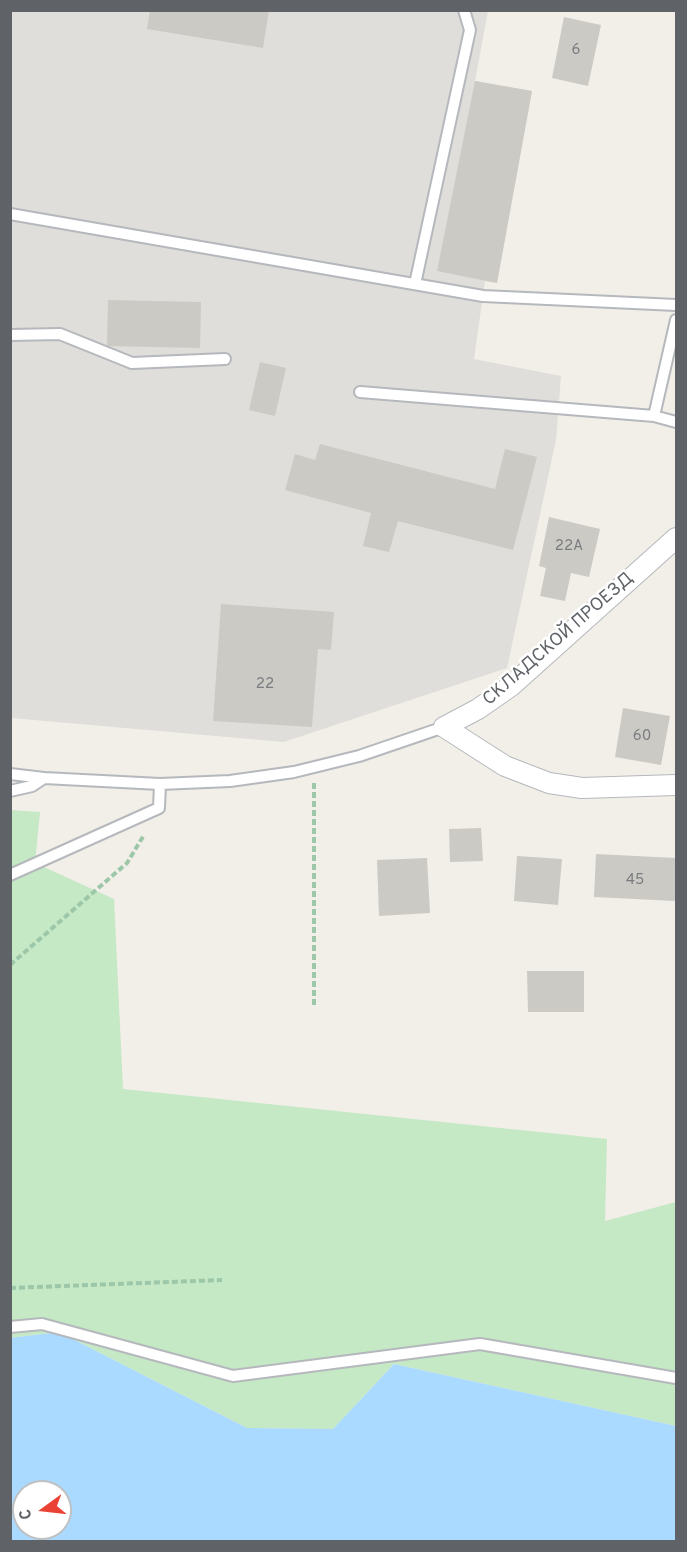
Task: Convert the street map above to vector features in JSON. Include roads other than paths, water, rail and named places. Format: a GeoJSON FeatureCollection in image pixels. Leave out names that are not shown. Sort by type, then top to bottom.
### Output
{"type":"FeatureCollection","features":[{"type":"Feature","properties":{"kind":"street","name":"СКЛАДСКОЙ ПРОЕЗД"},"geometry":{"type":"LineString","coordinates":[[444,727],[478,709],[511,686],[676,538]]}},
{"type":"Feature","properties":{"kind":"street"},"geometry":{"type":"LineString","coordinates":[[444,727],[505,766],[549,783],[582,788],[676,786]]}},
{"type":"Feature","properties":{"kind":"lane"},"geometry":{"type":"LineString","coordinates":[[415,284],[470,30],[464,10]]}},
{"type":"Feature","properties":{"kind":"lane"},"geometry":{"type":"LineString","coordinates":[[10,214],[483,296],[676,305]]}},
{"type":"Feature","properties":{"kind":"lane"},"geometry":{"type":"LineString","coordinates":[[654,416],[676,320]]}},
{"type":"Feature","properties":{"kind":"lane"},"geometry":{"type":"LineString","coordinates":[[10,335],[60,334],[132,363],[225,359]]}},
{"type":"Feature","properties":{"kind":"lane"},"geometry":{"type":"LineString","coordinates":[[360,392],[654,416],[676,422]]}},
{"type":"Feature","properties":{"kind":"lane","name":"СКЛАДСКОЙ ПРОЕЗД"},"geometry":{"type":"LineString","coordinates":[[10,774],[160,784],[230,781],[294,772],[358,756],[444,727]]}},
{"type":"Feature","properties":{"kind":"lane"},"geometry":{"type":"LineString","coordinates":[[10,791],[32,786],[44,778]]}},
{"type":"Feature","properties":{"kind":"lane"},"geometry":{"type":"LineString","coordinates":[[10,874],[159,808],[160,784]]}},
{"type":"Feature","properties":{"kind":"lane"},"geometry":{"type":"LineString","coordinates":[[10,1327],[42,1324],[233,1376],[480,1344],[676,1378]]}},
{"type":"Feature","properties":{"kind":"water"},"geometry":{"type":"Polygon","coordinates":[[[59,1332],[247,1428],[333,1429],[394,1364],[676,1426],[676,1541],[11,1541],[10,1338],[59,1332]]]}}]}
